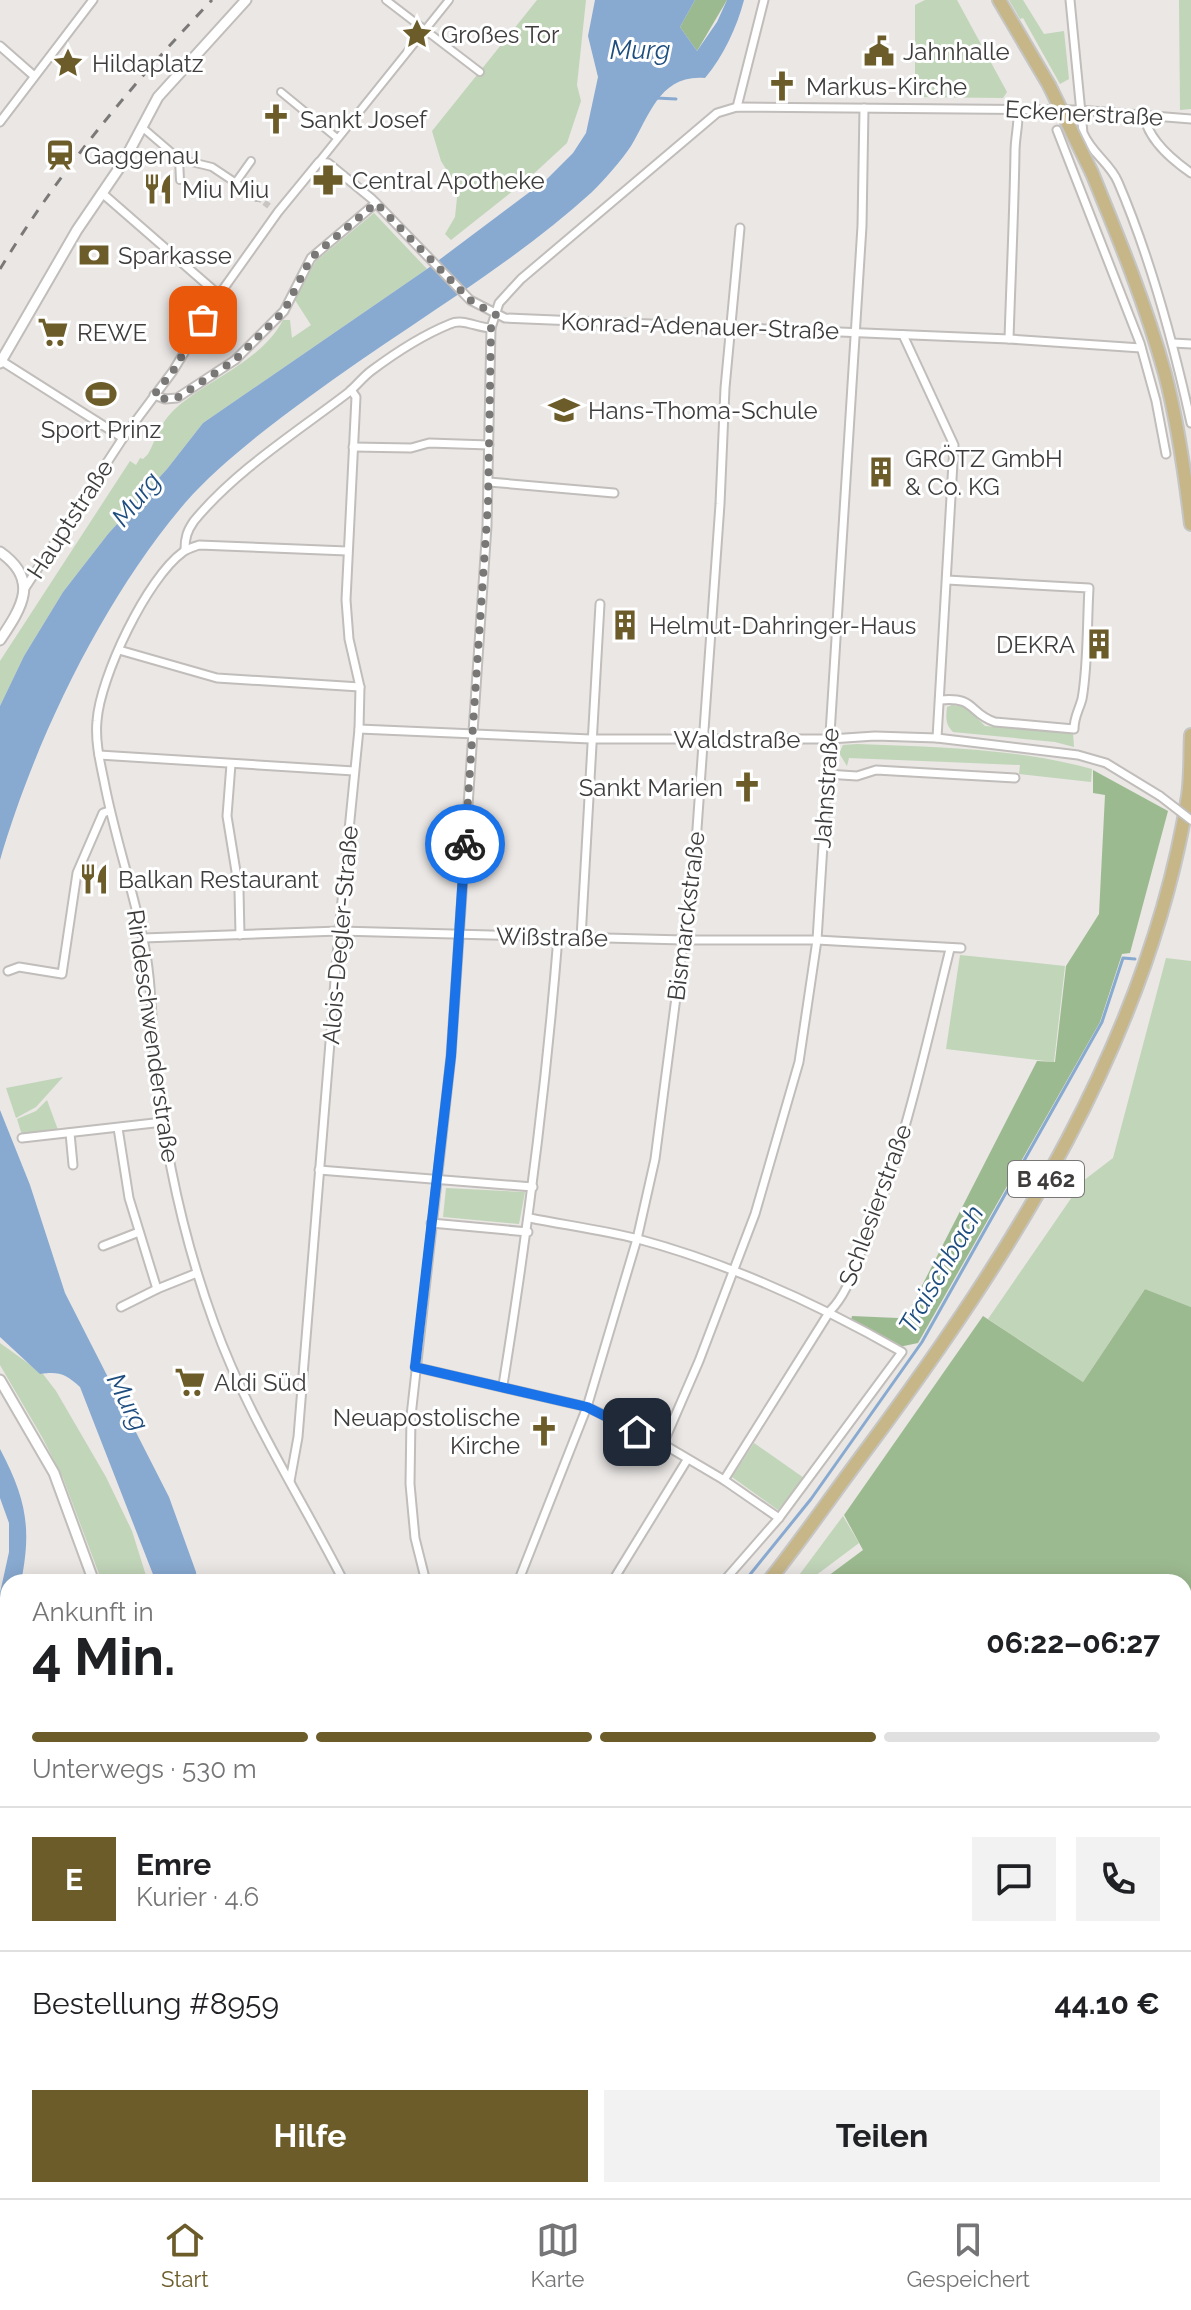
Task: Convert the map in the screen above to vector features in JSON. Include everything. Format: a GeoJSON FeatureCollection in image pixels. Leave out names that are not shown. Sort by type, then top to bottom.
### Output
{"type":"FeatureCollection","features":[{"type":"Feature","properties":{"kind":"main road"},"geometry":{"type":"LineString","coordinates":[[999,0],[1049,85],[1092,173],[1132,273],[1165,375],[1177,427],[1191,524]]}},
{"type":"Feature","properties":{"kind":"main road","name":"B 462"},"geometry":{"type":"LineString","coordinates":[[774,1574],[961,1318],[1005,1252],[1101,1074],[1131,1005],[1172,877],[1188,793],[1191,735]]}},
{"type":"Feature","properties":{"kind":"street"},"geometry":{"type":"LineString","coordinates":[[0,122],[93,0]]}},
{"type":"Feature","properties":{"kind":"street"},"geometry":{"type":"LineString","coordinates":[[123,438],[1,362],[48,279],[143,128],[150,110],[168,84],[246,0]]}},
{"type":"Feature","properties":{"kind":"street"},"geometry":{"type":"LineString","coordinates":[[386,0],[480,72]]}},
{"type":"Feature","properties":{"kind":"street","name":"Hauptstraße"},"geometry":{"type":"LineString","coordinates":[[25,588],[123,438],[173,371],[219,295],[278,212],[449,0]]}},
{"type":"Feature","properties":{"kind":"street"},"geometry":{"type":"LineString","coordinates":[[424,1574],[415,1538],[410,1484],[411,1416],[451,1056],[489,482],[491,328],[499,303],[521,279],[717,113],[737,107],[764,0]]}},
{"type":"Feature","properties":{"kind":"street"},"geometry":{"type":"LineString","coordinates":[[1070,0],[1083,133],[1089,148],[1110,167],[1117,180],[1145,253],[1173,343],[1191,423]]}},
{"type":"Feature","properties":{"kind":"street"},"geometry":{"type":"LineString","coordinates":[[0,46],[33,75]]}},
{"type":"Feature","properties":{"kind":"street"},"geometry":{"type":"LineString","coordinates":[[280,93],[337,138]]}},
{"type":"Feature","properties":{"kind":"street","name":"Eckenerstraße"},"geometry":{"type":"LineString","coordinates":[[737,107],[1079,110],[1191,119]]}},
{"type":"Feature","properties":{"kind":"street","name":"Jahnstraße"},"geometry":{"type":"LineString","coordinates":[[663,1444],[699,1361],[764,1185],[796,1075],[817,940],[862,226],[864,108]]}},
{"type":"Feature","properties":{"kind":"street"},"geometry":{"type":"LineString","coordinates":[[1009,339],[1018,109]]}},
{"type":"Feature","properties":{"kind":"street"},"geometry":{"type":"LineString","coordinates":[[1144,114],[1149,132],[1191,173]]}},
{"type":"Feature","properties":{"kind":"street"},"geometry":{"type":"LineString","coordinates":[[143,128],[179,159],[212,167],[257,197]]}},
{"type":"Feature","properties":{"kind":"street"},"geometry":{"type":"LineString","coordinates":[[1057,130],[1141,348],[1156,401],[1166,454]]}},
{"type":"Feature","properties":{"kind":"street"},"geometry":{"type":"LineString","coordinates":[[179,159],[180,180]]}},
{"type":"Feature","properties":{"kind":"street"},"geometry":{"type":"LineString","coordinates":[[236,182],[251,161]]}},
{"type":"Feature","properties":{"kind":"street","name":"Konrad-Adenauer-Straße"},"geometry":{"type":"LineString","coordinates":[[319,162],[328,163],[376,203],[470,300],[496,315],[1141,348]]}},
{"type":"Feature","properties":{"kind":"street"},"geometry":{"type":"LineString","coordinates":[[102,193],[219,295]]}},
{"type":"Feature","properties":{"kind":"street"},"geometry":{"type":"LineString","coordinates":[[154,395],[165,399],[177,398],[235,360],[284,311],[311,258],[376,203]]}},
{"type":"Feature","properties":{"kind":"street"},"geometry":{"type":"LineString","coordinates":[[269,206],[278,212]]}},
{"type":"Feature","properties":{"kind":"street","name":"Bismarckstraße"},"geometry":{"type":"LineString","coordinates":[[521,1574],[587,1407],[637,1239],[655,1159],[696,843],[730,327],[740,228]]}},
{"type":"Feature","properties":{"kind":"street","name":"Rindeschwenderstraße"},"geometry":{"type":"LineString","coordinates":[[340,1574],[261,1431],[229,1362],[197,1273],[182,1219],[163,1122],[143,938],[109,811],[99,755],[97,718],[103,688],[152,585],[185,549],[185,536],[195,521],[229,486],[370,372],[425,337],[460,321],[480,328],[491,328]]}},
{"type":"Feature","properties":{"kind":"street"},"geometry":{"type":"LineString","coordinates":[[903,335],[954,445],[937,738]]}},
{"type":"Feature","properties":{"kind":"street"},"geometry":{"type":"LineString","coordinates":[[1173,343],[1191,344]]}},
{"type":"Feature","properties":{"kind":"street","name":"Alois-Degler-Straße"},"geometry":{"type":"LineString","coordinates":[[290,1481],[298,1437],[339,931],[359,729],[360,687],[349,639],[346,600],[356,397],[351,390]]}},
{"type":"Feature","properties":{"kind":"street"},"geometry":{"type":"LineString","coordinates":[[353,447],[411,448],[429,443],[489,445]]}},
{"type":"Feature","properties":{"kind":"street"},"geometry":{"type":"LineString","coordinates":[[489,482],[614,493]]}},
{"type":"Feature","properties":{"kind":"street"},"geometry":{"type":"LineString","coordinates":[[185,549],[199,545],[347,551]]}},
{"type":"Feature","properties":{"kind":"street"},"geometry":{"type":"LineString","coordinates":[[0,552],[17,567],[25,588],[15,618],[0,640]]}},
{"type":"Feature","properties":{"kind":"street"},"geometry":{"type":"LineString","coordinates":[[940,700],[970,703],[984,719],[995,722],[1074,729],[1074,716],[1082,701],[1089,588],[947,580]]}},
{"type":"Feature","properties":{"kind":"street"},"geometry":{"type":"LineString","coordinates":[[581,938],[600,604]]}},
{"type":"Feature","properties":{"kind":"street"},"geometry":{"type":"LineString","coordinates":[[119,650],[217,678],[360,687]]}},
{"type":"Feature","properties":{"kind":"street","name":"Waldstraße"},"geometry":{"type":"LineString","coordinates":[[359,729],[591,739],[937,738],[1078,755],[1106,763],[1160,796],[1191,820]]}},
{"type":"Feature","properties":{"kind":"street"},"geometry":{"type":"LineString","coordinates":[[99,755],[354,771]]}},
{"type":"Feature","properties":{"kind":"street"},"geometry":{"type":"LineString","coordinates":[[231,764],[227,816],[239,890],[240,935]]}},
{"type":"Feature","properties":{"kind":"street"},"geometry":{"type":"LineString","coordinates":[[826,774],[857,776],[876,770],[1015,778]]}},
{"type":"Feature","properties":{"kind":"street"},"geometry":{"type":"LineString","coordinates":[[8,971],[19,967],[62,974],[77,873],[103,813],[109,811]]}},
{"type":"Feature","properties":{"kind":"street","name":"Wißstraße"},"geometry":{"type":"LineString","coordinates":[[143,938],[339,931],[684,940],[817,940],[961,948]]}},
{"type":"Feature","properties":{"kind":"street"},"geometry":{"type":"LineString","coordinates":[[503,1385],[530,1218],[547,1076],[558,937]]}},
{"type":"Feature","properties":{"kind":"street","name":"Schlesierstraße"},"geometry":{"type":"LineString","coordinates":[[724,1480],[830,1311],[841,1300],[898,1152],[950,949]]}},
{"type":"Feature","properties":{"kind":"street"},"geometry":{"type":"LineString","coordinates":[[22,1138],[163,1122]]}},
{"type":"Feature","properties":{"kind":"street"},"geometry":{"type":"LineString","coordinates":[[118,1128],[129,1198],[157,1289]]}},
{"type":"Feature","properties":{"kind":"street"},"geometry":{"type":"LineString","coordinates":[[70,1133],[73,1165]]}},
{"type":"Feature","properties":{"kind":"street"},"geometry":{"type":"LineString","coordinates":[[319,1170],[533,1187]]}},
{"type":"Feature","properties":{"kind":"street"},"geometry":{"type":"LineString","coordinates":[[530,1218],[637,1239],[733,1269],[830,1311],[902,1352],[779,1518],[730,1574]]}},
{"type":"Feature","properties":{"kind":"street"},"geometry":{"type":"LineString","coordinates":[[431,1223],[528,1232]]}},
{"type":"Feature","properties":{"kind":"street"},"geometry":{"type":"LineString","coordinates":[[103,1246],[139,1232]]}},
{"type":"Feature","properties":{"kind":"street"},"geometry":{"type":"LineString","coordinates":[[121,1307],[197,1273]]}},
{"type":"Feature","properties":{"kind":"street"},"geometry":{"type":"LineString","coordinates":[[415,1367],[503,1385],[587,1407],[663,1444],[724,1480],[779,1518]]}},
{"type":"Feature","properties":{"kind":"street"},"geometry":{"type":"LineString","coordinates":[[0,1380],[54,1473],[91,1574]]}},
{"type":"Feature","properties":{"kind":"street"},"geometry":{"type":"LineString","coordinates":[[617,1574],[687,1460]]}},
{"type":"Feature","properties":{"kind":"green space"},"geometry":{"type":"Polygon","coordinates":[[[537,0],[586,0],[577,85],[581,101],[567,143],[528,179],[451,240],[445,234],[455,217],[458,188],[441,161],[432,131],[537,0]]]}},
{"type":"Feature","properties":{"kind":"green space"},"geometry":{"type":"Polygon","coordinates":[[[695,0],[727,0],[697,51],[680,27],[695,0]]]}},
{"type":"Feature","properties":{"kind":"green space"},"geometry":{"type":"Polygon","coordinates":[[[925,0],[957,0],[1007,92],[1003,98],[915,97],[915,5],[925,0]]]}},
{"type":"Feature","properties":{"kind":"green space"},"geometry":{"type":"Polygon","coordinates":[[[1009,0],[1023,0],[1044,34],[1064,31],[1069,79],[1060,84],[1023,18],[1020,19],[1009,0]]]}},
{"type":"Feature","properties":{"kind":"green space"},"geometry":{"type":"Polygon","coordinates":[[[1179,0],[1191,0],[1191,109],[1180,110],[1179,0]]]}},
{"type":"Feature","properties":{"kind":"green space"},"geometry":{"type":"Polygon","coordinates":[[[374,213],[427,269],[203,423],[63,592],[24,656],[0,706],[0,661],[130,461],[136,465],[140,458],[148,454],[172,412],[246,360],[273,335],[283,320],[290,320],[292,338],[311,325],[295,300],[316,261],[374,213]]]}},
{"type":"Feature","properties":{"kind":"green space"},"geometry":{"type":"Polygon","coordinates":[[[947,707],[966,707],[985,726],[1073,733],[1074,747],[1055,742],[953,732],[946,718],[947,707]]]}},
{"type":"Feature","properties":{"kind":"green space"},"geometry":{"type":"Polygon","coordinates":[[[843,745],[975,750],[1034,757],[1092,769],[1091,782],[1019,774],[1020,765],[849,758],[847,766],[839,753],[843,745]]]}},
{"type":"Feature","properties":{"kind":"green space"},"geometry":{"type":"Polygon","coordinates":[[[1093,770],[1168,811],[1130,953],[1122,954],[1100,1022],[918,1343],[899,1347],[851,1320],[852,1316],[898,1318],[909,1311],[1037,1061],[1055,1062],[1066,966],[1099,914],[1105,795],[1093,793],[1093,770]]]}},
{"type":"Feature","properties":{"kind":"green space"},"geometry":{"type":"Polygon","coordinates":[[[960,955],[1065,966],[1054,1062],[946,1049],[960,955]]]}},
{"type":"Feature","properties":{"kind":"green space"},"geometry":{"type":"Polygon","coordinates":[[[1166,958],[1191,961],[1191,1307],[1145,1289],[1083,1382],[988,1319],[1083,1181],[1113,1158],[1166,958]]]}},
{"type":"Feature","properties":{"kind":"green space"},"geometry":{"type":"Polygon","coordinates":[[[63,1077],[36,1107],[16,1118],[6,1088],[63,1077]]]}},
{"type":"Feature","properties":{"kind":"green space"},"geometry":{"type":"Polygon","coordinates":[[[47,1100],[58,1130],[22,1135],[17,1119],[36,1111],[47,1100]]]}},
{"type":"Feature","properties":{"kind":"green space"},"geometry":{"type":"Polygon","coordinates":[[[446,1188],[525,1192],[519,1224],[443,1217],[446,1188]]]}},
{"type":"Feature","properties":{"kind":"green space"},"geometry":{"type":"Polygon","coordinates":[[[1145,1289],[1191,1307],[1191,1574],[831,1574],[863,1550],[844,1515],[983,1316],[1083,1382],[1145,1289]]]}},
{"type":"Feature","properties":{"kind":"green space"},"geometry":{"type":"Polygon","coordinates":[[[0,1343],[43,1374],[56,1391],[106,1477],[132,1531],[145,1574],[99,1574],[63,1478],[0,1365],[0,1343]]]}},
{"type":"Feature","properties":{"kind":"green space"},"geometry":{"type":"Polygon","coordinates":[[[754,1443],[804,1478],[778,1510],[732,1477],[754,1443]]]}},
{"type":"Feature","properties":{"kind":"green space"},"geometry":{"type":"Polygon","coordinates":[[[843,1516],[859,1543],[818,1574],[800,1574],[843,1516]]]}},
{"type":"Feature","properties":{"kind":"water","name":"Murg"},"geometry":{"type":"Polygon","coordinates":[[[595,0],[695,0],[680,27],[697,51],[717,22],[727,0],[744,0],[729,41],[712,70],[705,78],[677,83],[658,99],[627,152],[592,192],[525,247],[277,421],[228,461],[185,503],[126,582],[75,672],[32,767],[0,860],[0,706],[24,656],[63,592],[203,423],[427,269],[547,179],[573,153],[586,133],[598,77],[588,36],[595,0]]]}},
{"type":"Feature","properties":{"kind":"water","name":"Murg"},"geometry":{"type":"Polygon","coordinates":[[[0,1110],[30,1185],[65,1293],[169,1497],[196,1574],[153,1574],[80,1387],[62,1374],[40,1374],[0,1337],[0,1110]]]}},
{"type":"Feature","properties":{"kind":"water"},"geometry":{"type":"Polygon","coordinates":[[[0,1449],[16,1483],[24,1514],[26,1545],[22,1574],[4,1574],[9,1552],[9,1523],[0,1498],[0,1449]]]}},
{"type":"Feature","properties":{"kind":"waterway"},"geometry":{"type":"LineString","coordinates":[[656,98],[676,99]]}},
{"type":"Feature","properties":{"kind":"waterway","name":"Traischbach"},"geometry":{"type":"LineString","coordinates":[[750,1574],[811,1499],[922,1342],[1102,1022],[1123,958],[1135,959]]}},
{"type":"Feature","properties":{"kind":"tunnel"},"geometry":{"type":"LineString","coordinates":[[257,197],[269,206]]}},
{"type":"Feature","properties":{"kind":"railway"},"geometry":{"type":"LineString","coordinates":[[0,269],[47,197],[99,128],[212,0]]}},
{"type":"Feature","properties":{"kind":"way so far"},"geometry":{"type":"LineString","coordinates":[[203,320],[173,371],[154,395],[165,399],[177,398],[235,360],[284,311],[311,258],[376,203],[470,300],[496,315],[491,328],[488,504],[465,844]]}},
{"type":"Feature","properties":{"kind":"place","name":"Großes Tor"},"geometry":{"type":"Point","coordinates":[417,34]}},
{"type":"Feature","properties":{"kind":"place","name":"Jahnhalle"},"geometry":{"type":"Point","coordinates":[879,51]}},
{"type":"Feature","properties":{"kind":"place","name":"Hildaplatz"},"geometry":{"type":"Point","coordinates":[68,63]}},
{"type":"Feature","properties":{"kind":"place","name":"Markus-Kirche"},"geometry":{"type":"Point","coordinates":[782,86]}},
{"type":"Feature","properties":{"kind":"place","name":"Sankt Josef"},"geometry":{"type":"Point","coordinates":[276,119]}},
{"type":"Feature","properties":{"kind":"place","name":"Gaggenau"},"geometry":{"type":"Point","coordinates":[60,155]}},
{"type":"Feature","properties":{"kind":"place","name":"Central Apotheke"},"geometry":{"type":"Point","coordinates":[328,180]}},
{"type":"Feature","properties":{"kind":"place","name":"Miu Miu"},"geometry":{"type":"Point","coordinates":[158,189]}},
{"type":"Feature","properties":{"kind":"place","name":"Sparkasse"},"geometry":{"type":"Point","coordinates":[94,255]}},
{"type":"Feature","properties":{"kind":"place","name":"REWE"},"geometry":{"type":"Point","coordinates":[53,332]}},
{"type":"Feature","properties":{"kind":"place","name":"Sport Prinz"},"geometry":{"type":"Point","coordinates":[101,394]}},
{"type":"Feature","properties":{"kind":"place","name":"Hans-Thoma-Schule"},"geometry":{"type":"Point","coordinates":[564,410]}},
{"type":"Feature","properties":{"kind":"place","name":"GRÖTZ GmbH & Co. KG"},"geometry":{"type":"Point","coordinates":[881,472]}},
{"type":"Feature","properties":{"kind":"place","name":"Helmut-Dahringer-Haus"},"geometry":{"type":"Point","coordinates":[625,625]}},
{"type":"Feature","properties":{"kind":"place","name":"DEKRA"},"geometry":{"type":"Point","coordinates":[1099,644]}},
{"type":"Feature","properties":{"kind":"place","name":"Sankt Marien"},"geometry":{"type":"Point","coordinates":[747,787]}},
{"type":"Feature","properties":{"kind":"place","name":"Balkan Restaurant"},"geometry":{"type":"Point","coordinates":[94,879]}},
{"type":"Feature","properties":{"kind":"place","name":"Aldi Süd"},"geometry":{"type":"Point","coordinates":[190,1382]}},
{"type":"Feature","properties":{"kind":"place","name":"Neuapostolische Kirche"},"geometry":{"type":"Point","coordinates":[544,1431]}},
{"type":"Feature","properties":{"kind":"route"},"geometry":{"type":"LineString","coordinates":[[465,844],[451,1056],[415,1367],[503,1385],[587,1407],[637,1432]]}}]}
